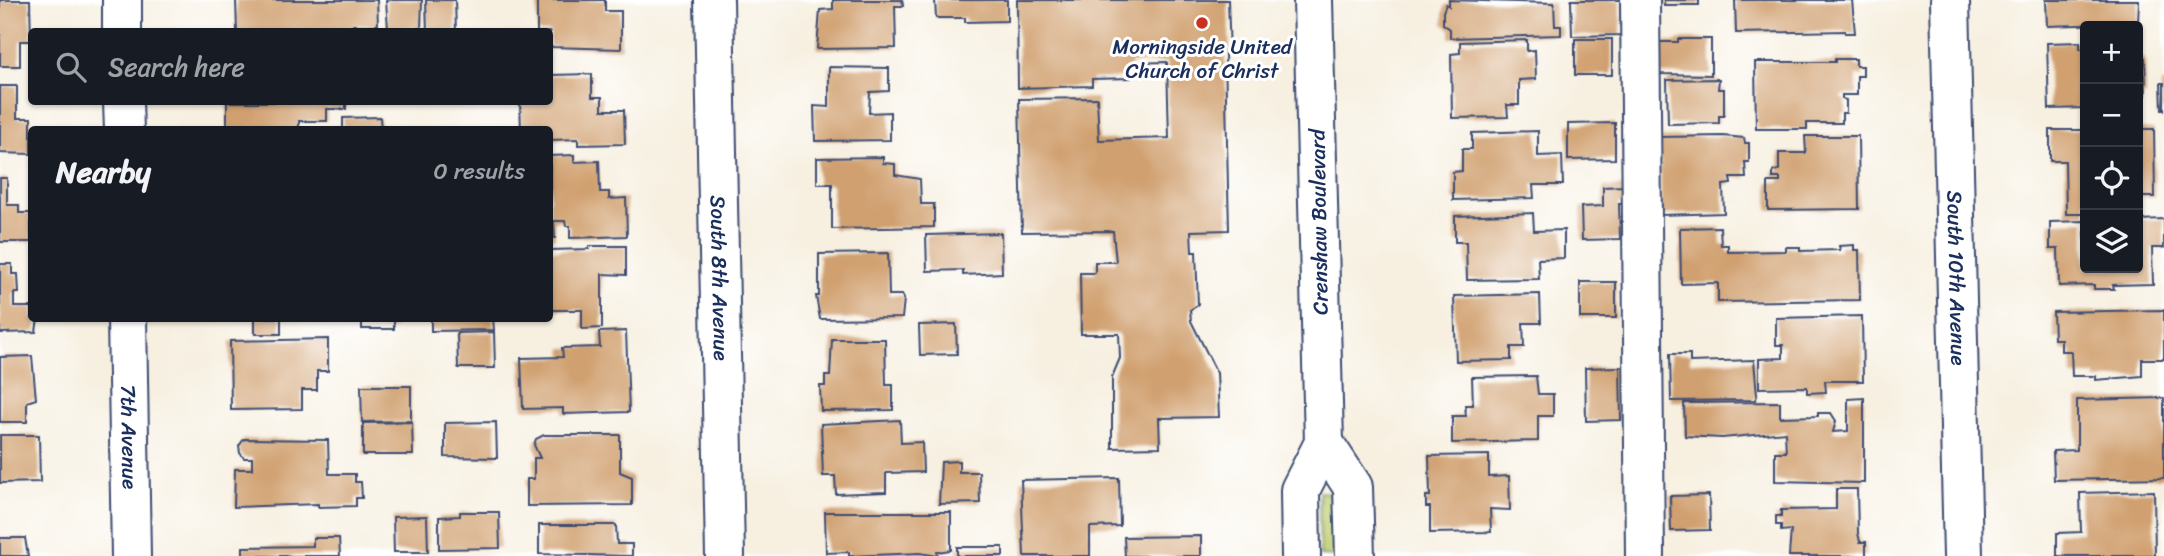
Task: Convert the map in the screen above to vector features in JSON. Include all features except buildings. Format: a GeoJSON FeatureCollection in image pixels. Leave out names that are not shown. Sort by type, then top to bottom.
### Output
{"type":"FeatureCollection","features":[{"type":"Feature","properties":{"kind":"street"},"geometry":{"type":"LineString","coordinates":[[122,0],[122,28]]}},
{"type":"Feature","properties":{"kind":"street","name":"South 8th Avenue"},"geometry":{"type":"LineString","coordinates":[[714,0],[725,556]]}},
{"type":"Feature","properties":{"kind":"street","name":"Crenshaw Boulevard"},"geometry":{"type":"LineString","coordinates":[[1301,556],[1300,490],[1324,443],[1313,0]]}},
{"type":"Feature","properties":{"kind":"street"},"geometry":{"type":"LineString","coordinates":[[1640,0],[1644,556]]}},
{"type":"Feature","properties":{"kind":"street","name":"South 10th Avenue"},"geometry":{"type":"LineString","coordinates":[[1950,0],[1963,556]]}},
{"type":"Feature","properties":{"kind":"street"},"geometry":{"type":"LineString","coordinates":[[123,105],[124,126]]}},
{"type":"Feature","properties":{"kind":"street","name":"7th Avenue"},"geometry":{"type":"LineString","coordinates":[[127,322],[131,556]]}},
{"type":"Feature","properties":{"kind":"street"},"geometry":{"type":"LineString","coordinates":[[1324,443],[1353,487],[1355,556]]}},
{"type":"Feature","properties":{"kind":"green space"},"geometry":{"type":"Polygon","coordinates":[[[1319,492],[1334,493],[1335,556],[1320,556],[1319,492]]]}},
{"type":"Feature","properties":{"kind":"place","name":"Morningside United Church of Christ"},"geometry":{"type":"Point","coordinates":[1202,23]}}]}
